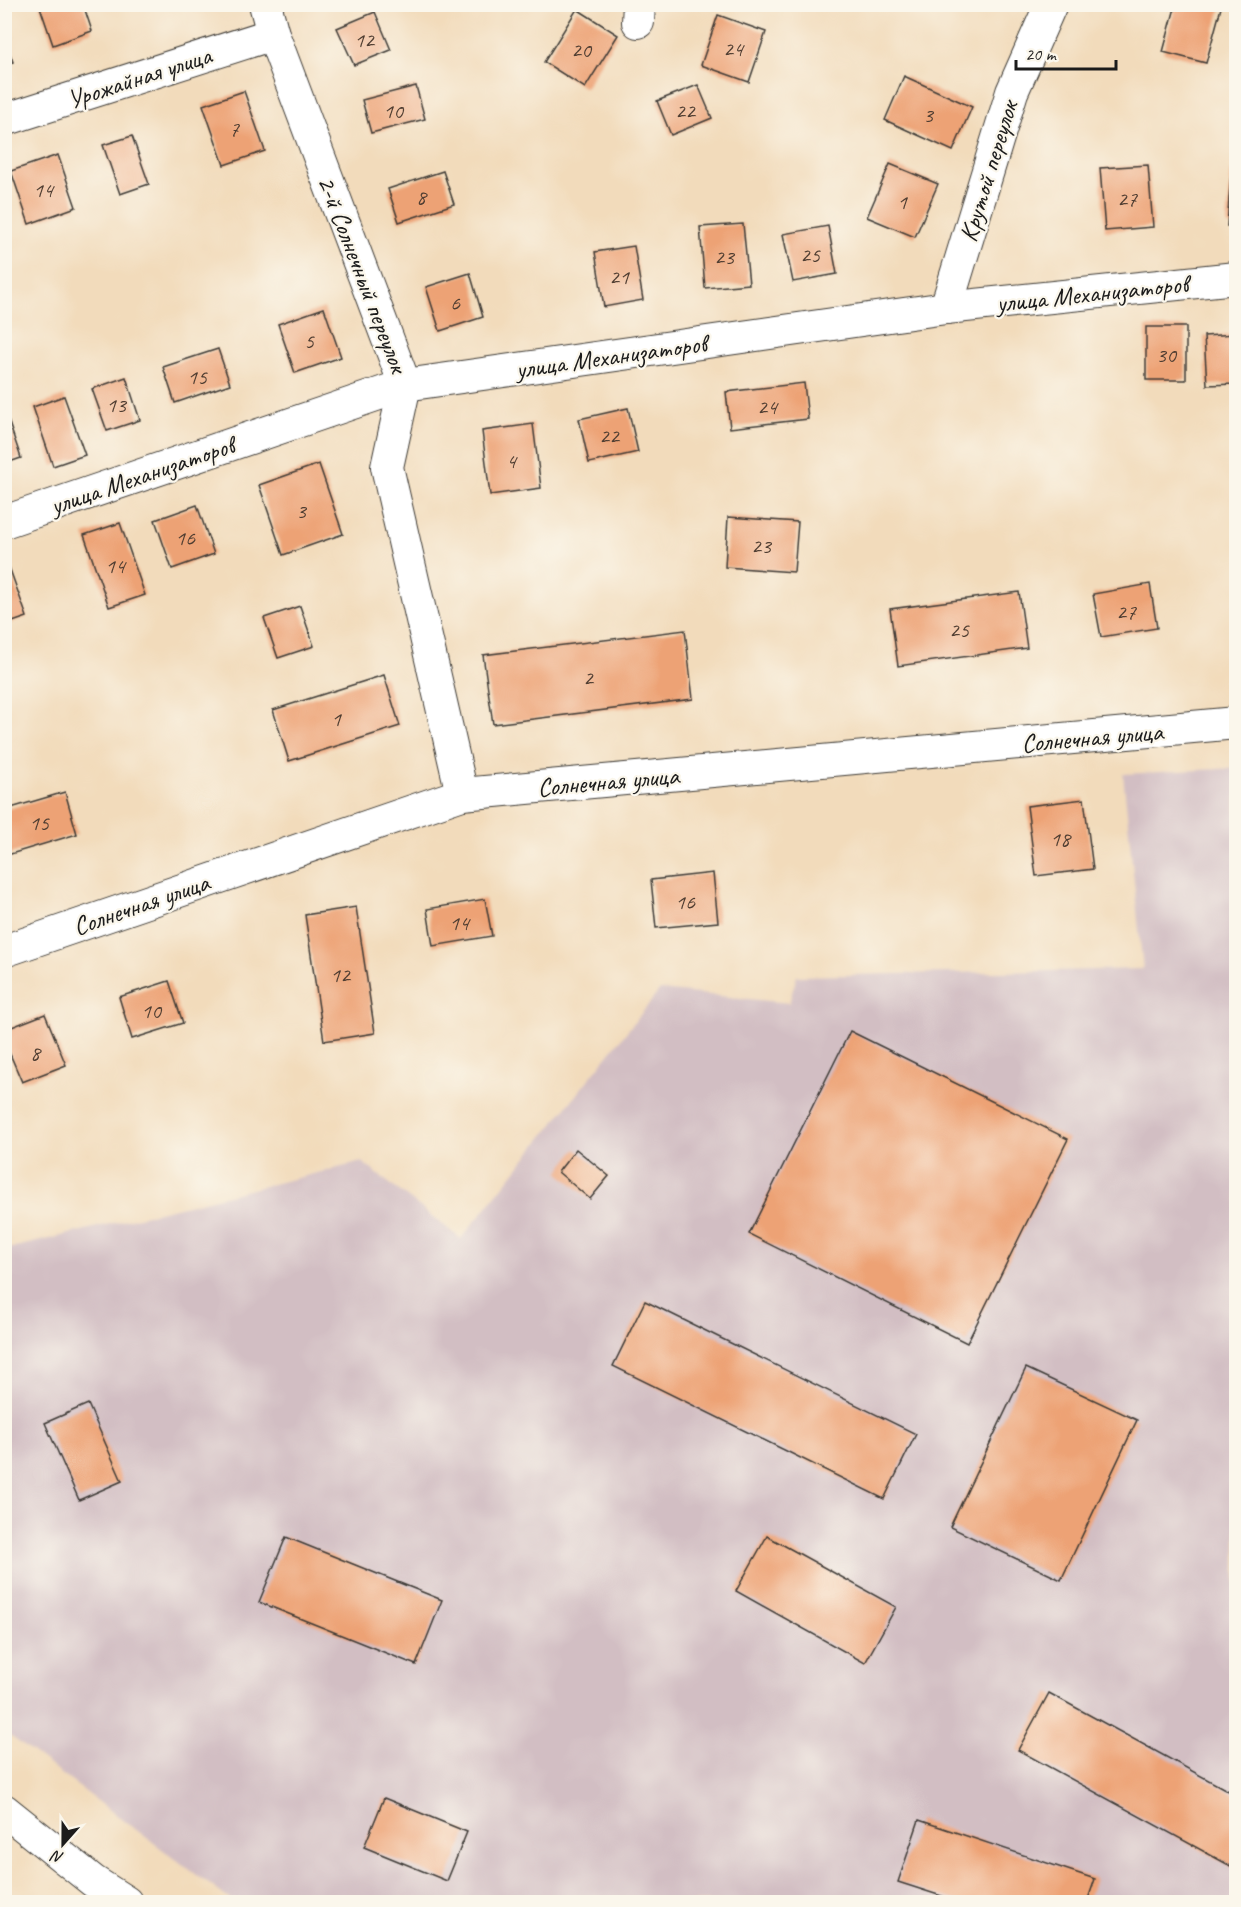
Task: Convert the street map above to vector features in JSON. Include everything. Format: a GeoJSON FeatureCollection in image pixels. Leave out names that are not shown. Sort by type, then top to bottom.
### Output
{"type":"FeatureCollection","features":[{"type":"Feature","properties":{"kind":"street","name":"2-й Солнечный переулок"},"geometry":{"type":"LineString","coordinates":[[265,4],[273,34],[405,385],[387,467],[462,794]]}},
{"type":"Feature","properties":{"kind":"street","name":"Крутой переулок"},"geometry":{"type":"LineString","coordinates":[[946,308],[1012,92],[1051,4]]}},
{"type":"Feature","properties":{"kind":"street","name":"Урожайная улица"},"geometry":{"type":"LineString","coordinates":[[4,120],[273,34]]}},
{"type":"Feature","properties":{"kind":"street","name":"улица Механизаторов"},"geometry":{"type":"LineString","coordinates":[[4,522],[405,385],[946,308],[1236,278]]}},
{"type":"Feature","properties":{"kind":"street","name":"Солнечная улица"},"geometry":{"type":"LineString","coordinates":[[4,951],[462,794],[1236,723]]}},
{"type":"Feature","properties":{"kind":"street"},"geometry":{"type":"LineString","coordinates":[[4,1810],[93,1881],[126,1902]]}},
{"type":"Feature","properties":{"kind":"shaded area"},"geometry":{"type":"Polygon","coordinates":[[[1236,768],[1236,1902],[233,1902],[5,1732],[4,1250],[362,1162],[461,1239],[660,990],[789,1003],[797,976],[1143,969],[1123,774],[1236,768]]]}},
{"type":"Feature","properties":{"kind":"building"},"geometry":{"type":"Polygon","coordinates":[[[39,4],[83,4],[92,31],[53,45],[39,4]]]}},
{"type":"Feature","properties":{"kind":"building"},"geometry":{"type":"Polygon","coordinates":[[[1176,4],[1222,4],[1206,63],[1163,52],[1176,4]]]}},
{"type":"Feature","properties":{"kind":"building"},"geometry":{"type":"Polygon","coordinates":[[[577,9],[618,35],[585,88],[544,62],[577,9]]]}},
{"type":"Feature","properties":{"kind":"building"},"geometry":{"type":"Polygon","coordinates":[[[375,12],[391,50],[354,65],[337,28],[375,12]]]}},
{"type":"Feature","properties":{"kind":"building"},"geometry":{"type":"Polygon","coordinates":[[[718,15],[766,32],[749,82],[701,65],[718,15]]]}},
{"type":"Feature","properties":{"kind":"building"},"geometry":{"type":"Polygon","coordinates":[[[4,40],[13,62],[4,65],[4,40]]]}},
{"type":"Feature","properties":{"kind":"building"},"geometry":{"type":"Polygon","coordinates":[[[904,76],[972,107],[953,151],[885,120],[904,76]]]}},
{"type":"Feature","properties":{"kind":"building"},"geometry":{"type":"Polygon","coordinates":[[[698,85],[712,118],[671,135],[657,101],[698,85]]]}},
{"type":"Feature","properties":{"kind":"building"},"geometry":{"type":"Polygon","coordinates":[[[416,86],[425,119],[371,133],[362,100],[416,86]]]}},
{"type":"Feature","properties":{"kind":"building"},"geometry":{"type":"Polygon","coordinates":[[[244,91],[265,151],[224,165],[203,105],[244,91]]]}},
{"type":"Feature","properties":{"kind":"building"},"geometry":{"type":"Polygon","coordinates":[[[132,136],[149,184],[120,194],[103,145],[132,136]]]}},
{"type":"Feature","properties":{"kind":"building"},"geometry":{"type":"Polygon","coordinates":[[[58,155],[76,207],[29,224],[11,171],[58,155]]]}},
{"type":"Feature","properties":{"kind":"building"},"geometry":{"type":"Polygon","coordinates":[[[890,164],[938,184],[915,237],[867,217],[890,164]]]}},
{"type":"Feature","properties":{"kind":"building"},"geometry":{"type":"Polygon","coordinates":[[[1148,165],[1153,227],[1105,231],[1100,168],[1148,165]]]}},
{"type":"Feature","properties":{"kind":"building"},"geometry":{"type":"Polygon","coordinates":[[[443,171],[454,204],[399,222],[388,189],[443,171]]]}},
{"type":"Feature","properties":{"kind":"building"},"geometry":{"type":"Polygon","coordinates":[[[1231,172],[1236,172],[1236,227],[1227,226],[1231,172]]]}},
{"type":"Feature","properties":{"kind":"building"},"geometry":{"type":"Polygon","coordinates":[[[743,224],[749,284],[705,288],[700,227],[743,224]]]}},
{"type":"Feature","properties":{"kind":"building"},"geometry":{"type":"Polygon","coordinates":[[[828,226],[837,274],[793,282],[783,234],[828,226]]]}},
{"type":"Feature","properties":{"kind":"building"},"geometry":{"type":"Polygon","coordinates":[[[634,246],[643,300],[604,307],[595,252],[634,246]]]}},
{"type":"Feature","properties":{"kind":"building"},"geometry":{"type":"Polygon","coordinates":[[[470,273],[483,317],[440,331],[426,287],[470,273]]]}},
{"type":"Feature","properties":{"kind":"building"},"geometry":{"type":"Polygon","coordinates":[[[324,308],[341,357],[295,373],[278,324],[324,308]]]}},
{"type":"Feature","properties":{"kind":"building"},"geometry":{"type":"Polygon","coordinates":[[[1146,327],[1186,327],[1186,380],[1146,380],[1146,327]]]}},
{"type":"Feature","properties":{"kind":"building"},"geometry":{"type":"Polygon","coordinates":[[[1236,334],[1236,384],[1207,385],[1204,336],[1236,334]]]}},
{"type":"Feature","properties":{"kind":"building"},"geometry":{"type":"Polygon","coordinates":[[[218,349],[230,384],[175,403],[163,367],[218,349]]]}},
{"type":"Feature","properties":{"kind":"building"},"geometry":{"type":"Polygon","coordinates":[[[126,377],[140,420],[107,431],[92,389],[126,377]]]}},
{"type":"Feature","properties":{"kind":"building"},"geometry":{"type":"Polygon","coordinates":[[[804,383],[808,419],[730,428],[726,392],[804,383]]]}},
{"type":"Feature","properties":{"kind":"building"},"geometry":{"type":"Polygon","coordinates":[[[64,396],[85,455],[53,466],[33,407],[64,396]]]}},
{"type":"Feature","properties":{"kind":"building"},"geometry":{"type":"Polygon","coordinates":[[[628,408],[638,452],[589,463],[579,419],[628,408]]]}},
{"type":"Feature","properties":{"kind":"building"},"geometry":{"type":"Polygon","coordinates":[[[7,417],[21,458],[4,464],[4,418],[7,417]]]}},
{"type":"Feature","properties":{"kind":"building"},"geometry":{"type":"Polygon","coordinates":[[[533,424],[541,488],[490,495],[482,431],[533,424]]]}},
{"type":"Feature","properties":{"kind":"building"},"geometry":{"type":"Polygon","coordinates":[[[319,464],[343,534],[283,555],[259,485],[319,464]]]}},
{"type":"Feature","properties":{"kind":"building"},"geometry":{"type":"Polygon","coordinates":[[[197,505],[214,554],[172,569],[155,520],[197,505]]]}},
{"type":"Feature","properties":{"kind":"building"},"geometry":{"type":"Polygon","coordinates":[[[728,517],[798,522],[794,572],[725,567],[728,517]]]}},
{"type":"Feature","properties":{"kind":"building"},"geometry":{"type":"Polygon","coordinates":[[[120,523],[145,595],[109,607],[84,535],[120,523]]]}},
{"type":"Feature","properties":{"kind":"building"},"geometry":{"type":"Polygon","coordinates":[[[8,564],[27,617],[4,625],[4,565],[8,564]]]}},
{"type":"Feature","properties":{"kind":"building"},"geometry":{"type":"Polygon","coordinates":[[[1150,584],[1157,628],[1101,637],[1093,594],[1150,584]]]}},
{"type":"Feature","properties":{"kind":"building"},"geometry":{"type":"Polygon","coordinates":[[[1019,592],[1027,648],[898,666],[890,609],[1019,592]]]}},
{"type":"Feature","properties":{"kind":"building"},"geometry":{"type":"Polygon","coordinates":[[[300,606],[314,646],[278,658],[264,618],[300,606]]]}},
{"type":"Feature","properties":{"kind":"building"},"geometry":{"type":"Polygon","coordinates":[[[685,630],[693,699],[493,724],[483,655],[685,630]]]}},
{"type":"Feature","properties":{"kind":"building"},"geometry":{"type":"Polygon","coordinates":[[[384,675],[400,726],[289,761],[273,710],[384,675]]]}},
{"type":"Feature","properties":{"kind":"building"},"geometry":{"type":"Polygon","coordinates":[[[65,792],[77,834],[4,856],[4,810],[65,792]]]}},
{"type":"Feature","properties":{"kind":"building"},"geometry":{"type":"Polygon","coordinates":[[[1084,799],[1093,869],[1036,876],[1027,806],[1084,799]]]}},
{"type":"Feature","properties":{"kind":"building"},"geometry":{"type":"Polygon","coordinates":[[[713,873],[718,922],[656,928],[651,880],[713,873]]]}},
{"type":"Feature","properties":{"kind":"building"},"geometry":{"type":"Polygon","coordinates":[[[485,899],[492,936],[433,946],[427,909],[485,899]]]}},
{"type":"Feature","properties":{"kind":"building"},"geometry":{"type":"Polygon","coordinates":[[[356,907],[375,1033],[324,1041],[305,915],[356,907]]]}},
{"type":"Feature","properties":{"kind":"building"},"geometry":{"type":"Polygon","coordinates":[[[169,981],[183,1023],[132,1039],[119,997],[169,981]]]}},
{"type":"Feature","properties":{"kind":"building"},"geometry":{"type":"Polygon","coordinates":[[[45,1014],[66,1065],[22,1082],[4,1040],[4,1030],[45,1014]]]}},
{"type":"Feature","properties":{"kind":"building"},"geometry":{"type":"Polygon","coordinates":[[[850,1031],[1068,1139],[967,1343],[749,1234],[850,1031]]]}},
{"type":"Feature","properties":{"kind":"building"},"geometry":{"type":"Polygon","coordinates":[[[576,1149],[609,1176],[590,1199],[558,1172],[576,1149]]]}},
{"type":"Feature","properties":{"kind":"building"},"geometry":{"type":"Polygon","coordinates":[[[645,1301],[916,1434],[884,1499],[613,1366],[645,1301]]]}},
{"type":"Feature","properties":{"kind":"building"},"geometry":{"type":"Polygon","coordinates":[[[1026,1368],[1137,1420],[1061,1580],[950,1527],[1026,1368]]]}},
{"type":"Feature","properties":{"kind":"building"},"geometry":{"type":"Polygon","coordinates":[[[88,1404],[122,1481],[79,1500],[45,1423],[88,1404]]]}},
{"type":"Feature","properties":{"kind":"building"},"geometry":{"type":"Polygon","coordinates":[[[767,1536],[896,1607],[865,1663],[736,1591],[767,1536]]]}},
{"type":"Feature","properties":{"kind":"building"},"geometry":{"type":"Polygon","coordinates":[[[286,1537],[442,1600],[416,1665],[259,1602],[286,1537]]]}},
{"type":"Feature","properties":{"kind":"building"},"geometry":{"type":"Polygon","coordinates":[[[1049,1693],[1236,1795],[1236,1869],[1018,1750],[1049,1693]]]}},
{"type":"Feature","properties":{"kind":"building"},"geometry":{"type":"Polygon","coordinates":[[[384,1798],[467,1832],[447,1881],[364,1847],[384,1798]]]}},
{"type":"Feature","properties":{"kind":"building"},"geometry":{"type":"Polygon","coordinates":[[[919,1820],[1095,1879],[1087,1902],[960,1902],[898,1882],[919,1820]]]}}]}
